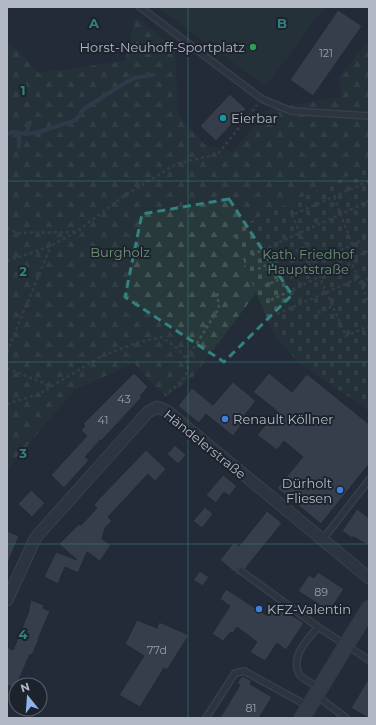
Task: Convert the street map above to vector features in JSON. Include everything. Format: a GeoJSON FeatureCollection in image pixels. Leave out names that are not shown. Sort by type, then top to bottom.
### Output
{"type":"FeatureCollection","features":[{"type":"Feature","properties":{"kind":"main road"},"geometry":{"type":"LineString","coordinates":[[311,702],[369,608]]}},
{"type":"Feature","properties":{"kind":"street","name":"Händelerstraße"},"geometry":{"type":"LineString","coordinates":[[7,600],[36,537],[148,412],[157,408],[167,411],[369,578]]}},
{"type":"Feature","properties":{"kind":"lane"},"geometry":{"type":"LineString","coordinates":[[140,7],[262,99],[291,111],[369,116]]}},
{"type":"Feature","properties":{"kind":"lane"},"geometry":{"type":"LineString","coordinates":[[323,540],[369,480]]}},
{"type":"Feature","properties":{"kind":"lane"},"geometry":{"type":"LineString","coordinates":[[241,571],[318,627],[369,660]]}},
{"type":"Feature","properties":{"kind":"lane"},"geometry":{"type":"LineString","coordinates":[[311,702],[297,666],[298,653],[318,627]]}},
{"type":"Feature","properties":{"kind":"lane"},"geometry":{"type":"LineString","coordinates":[[206,718],[236,673],[244,671],[346,718]]}},
{"type":"Feature","properties":{"kind":"path"},"geometry":{"type":"LineString","coordinates":[[7,262],[51,246],[76,232],[124,196],[176,164],[218,154],[262,99]]}},
{"type":"Feature","properties":{"kind":"path"},"geometry":{"type":"LineString","coordinates":[[369,181],[292,215],[346,336],[369,326]]}},
{"type":"Feature","properties":{"kind":"path"},"geometry":{"type":"LineString","coordinates":[[271,300],[352,263],[355,257],[352,244],[334,196]]}},
{"type":"Feature","properties":{"kind":"path"},"geometry":{"type":"LineString","coordinates":[[252,255],[369,201]]}},
{"type":"Feature","properties":{"kind":"path"},"geometry":{"type":"LineString","coordinates":[[7,228],[18,233],[76,232]]}},
{"type":"Feature","properties":{"kind":"path"},"geometry":{"type":"LineString","coordinates":[[265,286],[369,237]]}},
{"type":"Feature","properties":{"kind":"path"},"geometry":{"type":"LineString","coordinates":[[7,352],[51,246]]}},
{"type":"Feature","properties":{"kind":"path"},"geometry":{"type":"LineString","coordinates":[[258,269],[306,247]]}},
{"type":"Feature","properties":{"kind":"path"},"geometry":{"type":"LineString","coordinates":[[355,257],[369,251]]}},
{"type":"Feature","properties":{"kind":"path"},"geometry":{"type":"LineString","coordinates":[[352,263],[369,303]]}},
{"type":"Feature","properties":{"kind":"path"},"geometry":{"type":"LineString","coordinates":[[277,314],[326,291],[359,278]]}},
{"type":"Feature","properties":{"kind":"path"},"geometry":{"type":"LineString","coordinates":[[361,282],[369,279]]}},
{"type":"Feature","properties":{"kind":"path"},"geometry":{"type":"LineString","coordinates":[[186,358],[220,308],[217,291]]}},
{"type":"Feature","properties":{"kind":"path"},"geometry":{"type":"LineString","coordinates":[[318,313],[333,306]]}},
{"type":"Feature","properties":{"kind":"path"},"geometry":{"type":"LineString","coordinates":[[7,404],[39,394],[102,356],[136,343],[161,337],[172,343],[186,358],[187,371],[180,383],[164,396],[157,408]]}},
{"type":"Feature","properties":{"kind":"path"},"geometry":{"type":"LineString","coordinates":[[7,368],[51,387]]}},
{"type":"Feature","properties":{"kind":"highlighted area"},"geometry":{"type":"Polygon","coordinates":[[[229,199],[292,295],[224,362],[125,297],[142,214],[229,199]]]}},
{"type":"Feature","properties":{"kind":"green space","name":"Horst-Neuhoff-Sportplatz"},"geometry":{"type":"Polygon","coordinates":[[[157,7],[324,7],[266,86],[157,7]]]}},
{"type":"Feature","properties":{"kind":"green space","name":"Burgholz"},"geometry":{"type":"Polygon","coordinates":[[[136,17],[175,48],[178,115],[205,145],[232,152],[270,109],[341,97],[339,77],[369,41],[369,166],[232,230],[256,293],[193,377],[166,396],[156,388],[134,363],[74,390],[7,470],[7,40],[39,73],[125,61],[136,17]]]}},
{"type":"Feature","properties":{"kind":"green space","name":"Kath. Friedhof Hauptstraße"},"geometry":{"type":"Polygon","coordinates":[[[369,166],[369,411],[296,360],[274,334],[256,293],[232,230],[369,166]]]}},
{"type":"Feature","properties":{"kind":"building"},"geometry":{"type":"Polygon","coordinates":[[[338,10],[362,26],[313,96],[290,80],[338,10]]]}},
{"type":"Feature","properties":{"kind":"building","name":"Eierbar"},"geometry":{"type":"Polygon","coordinates":[[[230,94],[246,109],[216,141],[200,126],[230,94]]]}},
{"type":"Feature","properties":{"kind":"building"},"geometry":{"type":"Polygon","coordinates":[[[134,373],[148,387],[140,396],[142,397],[85,457],[89,460],[64,488],[51,475],[87,436],[81,430],[85,426],[83,424],[134,373]]]}},
{"type":"Feature","properties":{"kind":"building"},"geometry":{"type":"Polygon","coordinates":[[[269,373],[292,392],[307,374],[369,424],[369,464],[321,524],[277,488],[303,457],[284,441],[277,450],[257,435],[277,411],[253,392],[269,373]]]}},
{"type":"Feature","properties":{"kind":"building"},"geometry":{"type":"Polygon","coordinates":[[[233,382],[256,401],[239,422],[242,424],[233,436],[206,414],[199,423],[178,406],[192,388],[213,405],[233,382]]]}},
{"type":"Feature","properties":{"kind":"building"},"geometry":{"type":"Polygon","coordinates":[[[175,445],[186,455],[178,464],[167,454],[175,445]]]}},
{"type":"Feature","properties":{"kind":"building"},"geometry":{"type":"Polygon","coordinates":[[[146,450],[166,469],[155,481],[148,474],[108,517],[112,521],[105,528],[102,539],[111,545],[100,561],[87,552],[78,573],[65,567],[58,584],[44,577],[56,552],[77,560],[59,544],[79,524],[81,525],[97,508],[94,505],[99,499],[146,450]]]}},
{"type":"Feature","properties":{"kind":"building"},"geometry":{"type":"Polygon","coordinates":[[[223,475],[237,486],[229,496],[224,492],[216,503],[206,495],[223,475]]]}},
{"type":"Feature","properties":{"kind":"building"},"geometry":{"type":"Polygon","coordinates":[[[31,490],[45,503],[32,517],[18,504],[31,490]]]}},
{"type":"Feature","properties":{"kind":"building"},"geometry":{"type":"Polygon","coordinates":[[[205,507],[213,514],[202,528],[193,521],[205,507]]]}},
{"type":"Feature","properties":{"kind":"building"},"geometry":{"type":"Polygon","coordinates":[[[357,509],[369,518],[369,546],[354,537],[352,538],[342,531],[357,509]]]}},
{"type":"Feature","properties":{"kind":"building"},"geometry":{"type":"Polygon","coordinates":[[[267,511],[282,523],[245,569],[241,567],[238,568],[237,571],[240,575],[239,576],[220,560],[234,542],[239,546],[267,511]]]}},
{"type":"Feature","properties":{"kind":"building"},"geometry":{"type":"Polygon","coordinates":[[[7,531],[19,536],[7,565],[7,531]]]}},
{"type":"Feature","properties":{"kind":"building"},"geometry":{"type":"Polygon","coordinates":[[[200,571],[209,577],[203,586],[193,580],[200,571]]]}},
{"type":"Feature","properties":{"kind":"building"},"geometry":{"type":"Polygon","coordinates":[[[318,572],[344,589],[330,610],[325,607],[324,608],[298,591],[309,575],[314,578],[318,572]]]}},
{"type":"Feature","properties":{"kind":"building"},"geometry":{"type":"Polygon","coordinates":[[[226,589],[266,615],[274,604],[304,623],[286,650],[277,643],[265,661],[250,652],[257,642],[237,627],[233,633],[231,632],[223,641],[212,634],[230,606],[220,599],[226,589]]]}},
{"type":"Feature","properties":{"kind":"building"},"geometry":{"type":"Polygon","coordinates":[[[31,600],[44,605],[43,608],[50,611],[32,655],[30,654],[20,677],[8,677],[8,686],[7,647],[13,650],[31,600]]]}},
{"type":"Feature","properties":{"kind":"building"},"geometry":{"type":"Polygon","coordinates":[[[137,620],[157,628],[159,622],[189,635],[167,670],[164,668],[140,707],[119,695],[144,656],[125,644],[137,620]]]}},
{"type":"Feature","properties":{"kind":"building"},"geometry":{"type":"Polygon","coordinates":[[[242,676],[252,681],[250,684],[272,697],[259,718],[220,718],[240,685],[237,683],[242,676]]]}},
{"type":"Feature","properties":{"kind":"building"},"geometry":{"type":"Polygon","coordinates":[[[369,678],[369,718],[368,718],[351,708],[369,678]]]}},
{"type":"Feature","properties":{"kind":"waterway"},"geometry":{"type":"LineString","coordinates":[[7,134],[13,132],[26,134],[39,132],[76,120],[84,109],[120,86],[134,78],[153,75]]}},
{"type":"Feature","properties":{"kind":"waterway"},"geometry":{"type":"LineString","coordinates":[[26,134],[30,122]]}},
{"type":"Feature","properties":{"kind":"waterway"},"geometry":{"type":"LineString","coordinates":[[13,132],[19,137],[19,147]]}},
{"type":"Feature","properties":{"kind":"place","name":"Horst-Neuhoff-Sportplatz"},"geometry":{"type":"Point","coordinates":[253,47]}},
{"type":"Feature","properties":{"kind":"place","name":"Eierbar"},"geometry":{"type":"Point","coordinates":[223,118]}},
{"type":"Feature","properties":{"kind":"place","name":"Renault Köllner"},"geometry":{"type":"Point","coordinates":[225,419]}},
{"type":"Feature","properties":{"kind":"place","name":"Dürholt Fliesen"},"geometry":{"type":"Point","coordinates":[340,490]}},
{"type":"Feature","properties":{"kind":"place","name":"KFZ-Valentin"},"geometry":{"type":"Point","coordinates":[259,609]}}]}
